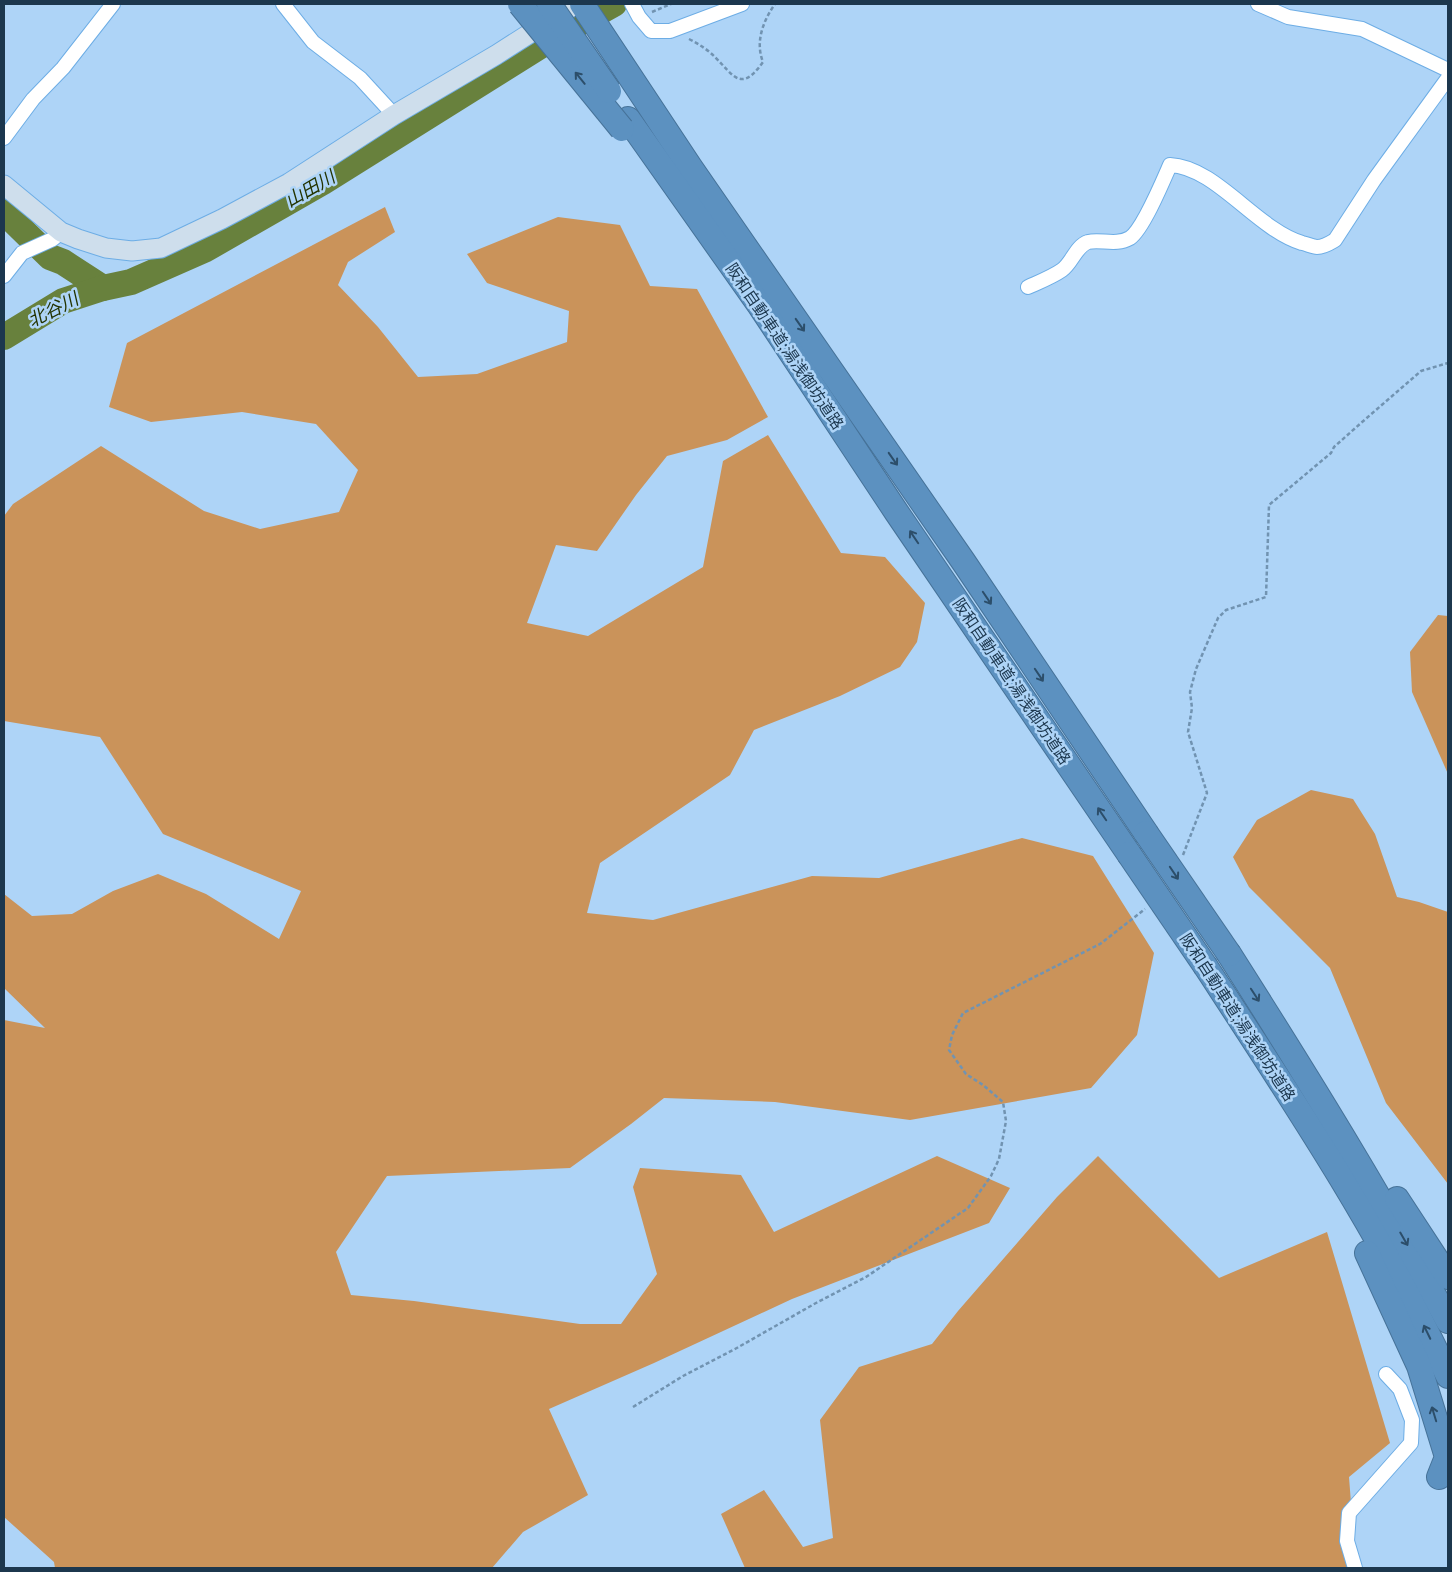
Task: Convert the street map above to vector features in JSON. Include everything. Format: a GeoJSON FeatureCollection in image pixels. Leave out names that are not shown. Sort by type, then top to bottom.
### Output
{"type":"FeatureCollection","features":[{"type":"Feature","properties":{"kind":"highway"},"geometry":{"type":"LineString","coordinates":[[520,4],[625,124],[771,302]]}},
{"type":"Feature","properties":{"kind":"highway"},"geometry":{"type":"LineString","coordinates":[[549,4],[625,124]]}},
{"type":"Feature","properties":{"kind":"highway","name":"阪和自動車道;湯浅御坊道路"},"geometry":{"type":"LineString","coordinates":[[582,4],[650,95],[771,302],[941,577],[1206,968],[1327,1154],[1371,1228],[1420,1317],[1448,1376]]}},
{"type":"Feature","properties":{"kind":"highway"},"geometry":{"type":"LineString","coordinates":[[601,4],[650,95]]}},
{"type":"Feature","properties":{"kind":"highway","name":"阪和自動車道;湯浅御坊道路"},"geometry":{"type":"LineString","coordinates":[[771,302],[963,561],[1229,954],[1298,1062],[1406,1242],[1448,1322]]}},
{"type":"Feature","properties":{"kind":"highway"},"geometry":{"type":"LineString","coordinates":[[1260,1050],[1347,1213],[1380,1279],[1419,1366],[1447,1457],[1439,1477]]}},
{"type":"Feature","properties":{"kind":"highway"},"geometry":{"type":"LineString","coordinates":[[1298,1062],[1387,1185],[1448,1277]]}},
{"type":"Feature","properties":{"kind":"street"},"geometry":{"type":"LineString","coordinates":[[4,138],[34,99],[63,68],[113,4]]}},
{"type":"Feature","properties":{"kind":"street"},"geometry":{"type":"LineString","coordinates":[[283,4],[313,42],[360,78],[394,115]]}},
{"type":"Feature","properties":{"kind":"street"},"geometry":{"type":"LineString","coordinates":[[4,184],[57,235],[78,239],[106,248],[132,251],[161,248],[222,219],[290,183],[394,115],[496,55],[576,4]]}},
{"type":"Feature","properties":{"kind":"street"},"geometry":{"type":"LineString","coordinates":[[632,4],[639,17],[651,31],[673,30],[742,4]]}},
{"type":"Feature","properties":{"kind":"street"},"geometry":{"type":"LineString","coordinates":[[1258,4],[1288,17],[1362,30],[1448,70]]}},
{"type":"Feature","properties":{"kind":"street"},"geometry":{"type":"LineString","coordinates":[[1028,287],[1064,269],[1078,250],[1088,242],[1114,242],[1130,238],[1142,224],[1170,165],[1181,165],[1200,172],[1260,219],[1292,239],[1317,247],[1328,244],[1335,240],[1374,180],[1448,78]]}},
{"type":"Feature","properties":{"kind":"street"},"geometry":{"type":"LineString","coordinates":[[4,276],[22,253],[57,235]]}},
{"type":"Feature","properties":{"kind":"street"},"geometry":{"type":"LineString","coordinates":[[1355,1568],[1347,1541],[1349,1514],[1411,1444],[1412,1420],[1400,1389],[1386,1374]]}},
{"type":"Feature","properties":{"kind":"path"},"geometry":{"type":"LineString","coordinates":[[639,17],[671,4]]}},
{"type":"Feature","properties":{"kind":"path"},"geometry":{"type":"LineString","coordinates":[[673,30],[706,49],[734,78],[750,77],[763,62],[759,53],[760,38],[764,19],[775,4]]}},
{"type":"Feature","properties":{"kind":"path"},"geometry":{"type":"LineString","coordinates":[[1182,857],[1207,793],[1188,732],[1192,708],[1190,692],[1196,669],[1218,618],[1226,610],[1266,596],[1269,505],[1331,453],[1354,429],[1421,371],[1448,363]]}},
{"type":"Feature","properties":{"kind":"path"},"geometry":{"type":"LineString","coordinates":[[633,1407],[683,1376],[866,1277],[968,1208],[991,1176],[999,1159],[1006,1121],[1003,1102],[966,1074],[949,1050],[952,1035],[963,1013],[1100,944],[1144,910],[1148,902]]}},
{"type":"Feature","properties":{"kind":"shaded area"},"geometry":{"type":"Polygon","coordinates":[[[385,207],[395,232],[348,262],[338,285],[378,327],[418,377],[477,374],[567,342],[569,311],[487,283],[467,254],[558,217],[620,225],[650,286],[697,289],[768,417],[727,440],[667,456],[636,495],[597,551],[556,545],[527,623],[588,636],[703,567],[723,461],[768,435],[841,553],[885,557],[925,603],[917,642],[900,667],[840,696],[754,730],[730,775],[600,863],[587,913],[653,920],[812,876],[879,878],[1022,838],[1093,856],[1154,953],[1137,1035],[1091,1088],[910,1120],[775,1102],[664,1098],[570,1168],[387,1176],[336,1252],[351,1295],[414,1301],[580,1324],[621,1324],[657,1274],[633,1187],[640,1168],[741,1175],[774,1232],[937,1156],[1010,1188],[989,1223],[792,1299],[549,1409],[588,1495],[523,1532],[492,1568],[55,1568],[54,1562],[4,1517],[4,1020],[45,1028],[4,988],[4,894],[32,916],[72,914],[113,891],[158,874],[206,894],[279,939],[301,891],[163,834],[100,737],[4,721],[4,516],[13,504],[101,446],[204,511],[260,529],[339,512],[358,470],[316,424],[242,412],[151,422],[109,407],[127,343],[385,207]]]}},
{"type":"Feature","properties":{"kind":"shaded area"},"geometry":{"type":"Polygon","coordinates":[[[1438,615],[1448,616],[1448,774],[1412,692],[1410,652],[1438,615]]]}},
{"type":"Feature","properties":{"kind":"shaded area"},"geometry":{"type":"Polygon","coordinates":[[[1311,790],[1353,799],[1375,834],[1397,897],[1448,912],[1448,1184],[1386,1103],[1330,968],[1249,887],[1233,857],[1257,820],[1311,790]]]}},
{"type":"Feature","properties":{"kind":"shaded area"},"geometry":{"type":"Polygon","coordinates":[[[1098,1156],[1219,1278],[1327,1232],[1390,1443],[1349,1477],[1356,1568],[745,1568],[721,1514],[764,1490],[803,1547],[833,1538],[820,1420],[859,1367],[932,1344],[958,1311],[1057,1197],[1098,1156]]]}},
{"type":"Feature","properties":{"kind":"waterway","name":"山田川"},"geometry":{"type":"LineString","coordinates":[[4,337],[63,301],[103,288],[131,282],[206,249],[323,182],[553,38],[614,4]]}},
{"type":"Feature","properties":{"kind":"waterway","name":"山田川"},"geometry":{"type":"LineString","coordinates":[[4,212],[50,257],[63,262],[103,288]]}},
{"type":"Feature","properties":{"kind":"water label","name":"北谷川"},"geometry":{"type":"Point","coordinates":[53,310]}}]}
